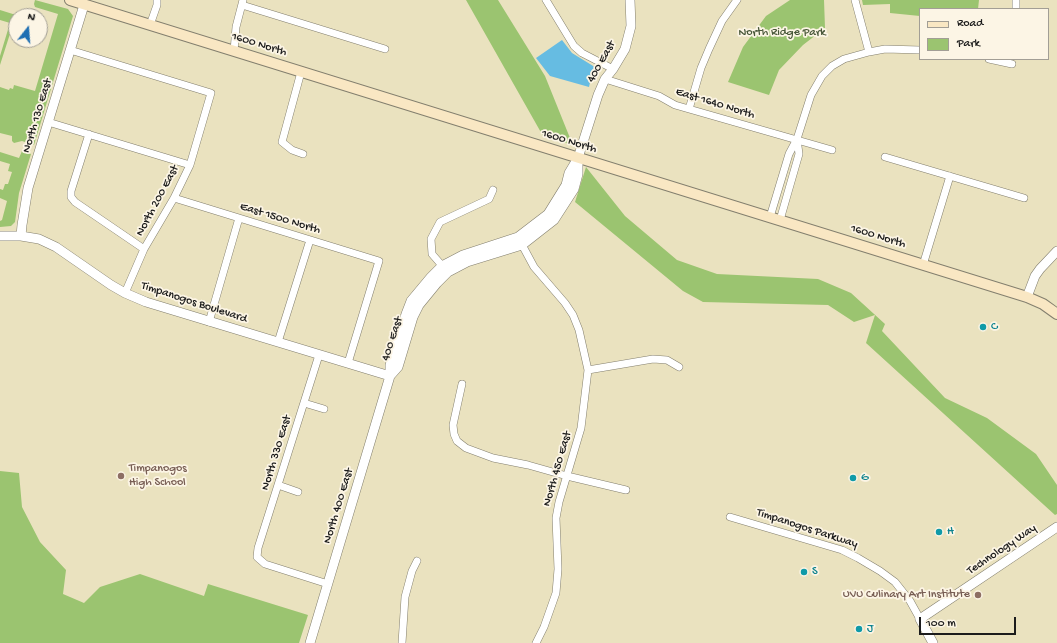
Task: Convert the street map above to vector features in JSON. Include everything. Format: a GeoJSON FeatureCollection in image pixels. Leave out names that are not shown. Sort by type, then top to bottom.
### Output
{"type":"FeatureCollection","features":[{"type":"Feature","properties":{"kind":"main road","name":"1600 North"},"geometry":{"type":"LineString","coordinates":[[70,0],[1027,297],[1043,304],[1057,314]]}},
{"type":"Feature","properties":{"kind":"street"},"geometry":{"type":"LineString","coordinates":[[150,25],[157,0]]}},
{"type":"Feature","properties":{"kind":"street"},"geometry":{"type":"LineString","coordinates":[[546,0],[574,46],[582,53],[613,69]]}},
{"type":"Feature","properties":{"kind":"street","name":"400 East"},"geometry":{"type":"LineString","coordinates":[[390,376],[390,365],[411,301],[430,277],[445,269],[463,255],[520,241],[548,214],[566,185],[569,172],[578,158],[598,95],[605,79],[620,59],[629,36],[632,16],[630,0]]}},
{"type":"Feature","properties":{"kind":"street"},"geometry":{"type":"LineString","coordinates":[[688,109],[701,68],[722,21],[737,0]]}},
{"type":"Feature","properties":{"kind":"street"},"geometry":{"type":"LineString","coordinates":[[855,0],[869,52]]}},
{"type":"Feature","properties":{"kind":"street"},"geometry":{"type":"LineString","coordinates":[[234,51],[236,28],[242,2],[385,49]]}},
{"type":"Feature","properties":{"kind":"street","name":"North 130 East"},"geometry":{"type":"LineString","coordinates":[[21,236],[28,188],[84,4]]}},
{"type":"Feature","properties":{"kind":"street"},"geometry":{"type":"LineString","coordinates":[[770,217],[789,154],[797,139],[810,95],[822,76],[832,66],[844,59],[869,52],[885,49],[919,50]]}},
{"type":"Feature","properties":{"kind":"street","name":"North 200 East"},"geometry":{"type":"LineString","coordinates":[[70,50],[211,93],[190,165],[174,198],[144,249],[125,293]]}},
{"type":"Feature","properties":{"kind":"street"},"geometry":{"type":"LineString","coordinates":[[996,60],[1009,62]]}},
{"type":"Feature","properties":{"kind":"street"},"geometry":{"type":"LineString","coordinates":[[301,72],[282,142],[292,150],[303,154]]}},
{"type":"Feature","properties":{"kind":"street","name":"East 1640 North"},"geometry":{"type":"LineString","coordinates":[[605,79],[659,96],[675,105],[832,150]]}},
{"type":"Feature","properties":{"kind":"street"},"geometry":{"type":"LineString","coordinates":[[48,122],[190,165]]}},
{"type":"Feature","properties":{"kind":"street"},"geometry":{"type":"LineString","coordinates":[[88,134],[71,191],[71,198],[144,249]]}},
{"type":"Feature","properties":{"kind":"street"},"geometry":{"type":"LineString","coordinates":[[780,220],[799,154],[797,139]]}},
{"type":"Feature","properties":{"kind":"street"},"geometry":{"type":"LineString","coordinates":[[885,158],[1024,198]]}},
{"type":"Feature","properties":{"kind":"street"},"geometry":{"type":"LineString","coordinates":[[923,265],[950,176]]}},
{"type":"Feature","properties":{"kind":"street"},"geometry":{"type":"LineString","coordinates":[[445,269],[432,254],[431,239],[440,222],[489,199],[493,190]]}},
{"type":"Feature","properties":{"kind":"street","name":"East 1500 North"},"geometry":{"type":"LineString","coordinates":[[174,198],[379,261],[348,363]]}},
{"type":"Feature","properties":{"kind":"street"},"geometry":{"type":"LineString","coordinates":[[209,322],[239,218]]}},
{"type":"Feature","properties":{"kind":"street","name":"Timpanogos Boulevard"},"geometry":{"type":"LineString","coordinates":[[0,236],[21,236],[39,239],[56,247],[98,277],[125,293],[146,302],[390,376]]}},
{"type":"Feature","properties":{"kind":"street"},"geometry":{"type":"LineString","coordinates":[[278,342],[310,240]]}},
{"type":"Feature","properties":{"kind":"street","name":"North 450 East"},"geometry":{"type":"LineString","coordinates":[[520,241],[534,267],[565,303],[573,315],[579,330],[588,370],[581,428],[566,476],[556,518],[558,569],[556,593],[544,627],[536,643]]}},
{"type":"Feature","properties":{"kind":"street"},"geometry":{"type":"LineString","coordinates":[[1027,297],[1035,276],[1057,251]]}},
{"type":"Feature","properties":{"kind":"street","name":"North 330 East"},"geometry":{"type":"LineString","coordinates":[[319,355],[258,548],[257,557],[265,564],[328,584]]}},
{"type":"Feature","properties":{"kind":"street"},"geometry":{"type":"LineString","coordinates":[[588,370],[653,359],[667,360],[679,367]]}},
{"type":"Feature","properties":{"kind":"street","name":"North 400 East"},"geometry":{"type":"LineString","coordinates":[[310,643],[390,376]]}},
{"type":"Feature","properties":{"kind":"street"},"geometry":{"type":"LineString","coordinates":[[462,384],[453,425],[454,434],[457,441],[466,448],[493,458],[626,490]]}},
{"type":"Feature","properties":{"kind":"street"},"geometry":{"type":"LineString","coordinates":[[304,403],[324,409]]}},
{"type":"Feature","properties":{"kind":"street"},"geometry":{"type":"LineString","coordinates":[[278,485],[298,492]]}},
{"type":"Feature","properties":{"kind":"street","name":"Timpanogos Parkway"},"geometry":{"type":"LineString","coordinates":[[730,517],[842,550],[880,571],[895,582],[910,601],[933,643]]}},
{"type":"Feature","properties":{"kind":"street","name":"Technology Way"},"geometry":{"type":"LineString","coordinates":[[920,620],[1057,528]]}},
{"type":"Feature","properties":{"kind":"street"},"geometry":{"type":"LineString","coordinates":[[402,643],[405,597],[412,571],[417,561]]}},
{"type":"Feature","properties":{"kind":"green space"},"geometry":{"type":"Polygon","coordinates":[[[35,0],[68,9],[73,16],[34,145],[22,141],[14,143],[12,141],[12,136],[0,133],[0,87],[9,90],[10,88],[13,89],[14,85],[35,91],[58,14],[48,11],[48,8],[35,7],[35,0]]]}},
{"type":"Feature","properties":{"kind":"green space"},"geometry":{"type":"Polygon","coordinates":[[[466,0],[498,0],[545,76],[570,138],[574,140],[573,142],[569,144],[543,136],[466,0]]]}},
{"type":"Feature","properties":{"kind":"green space","name":"North Ridge Park"},"geometry":{"type":"Polygon","coordinates":[[[790,0],[824,0],[825,28],[803,45],[779,70],[769,95],[728,82],[743,47],[766,16],[790,0]]]}},
{"type":"Feature","properties":{"kind":"green space"},"geometry":{"type":"Polygon","coordinates":[[[862,0],[979,0],[978,8],[919,8],[919,16],[890,13],[890,4],[863,5],[862,0]]]}},
{"type":"Feature","properties":{"kind":"green space"},"geometry":{"type":"Polygon","coordinates":[[[0,10],[8,12],[8,22],[0,20],[0,10]]]}},
{"type":"Feature","properties":{"kind":"green space"},"geometry":{"type":"Polygon","coordinates":[[[8,30],[8,40],[0,65],[0,56],[8,30]]]}},
{"type":"Feature","properties":{"kind":"green space"},"geometry":{"type":"Polygon","coordinates":[[[22,151],[31,154],[19,193],[15,222],[11,226],[0,227],[0,221],[2,220],[7,201],[0,198],[0,189],[3,190],[5,184],[8,184],[12,172],[8,171],[10,164],[0,161],[0,152],[19,158],[22,151]]]}},
{"type":"Feature","properties":{"kind":"green space"},"geometry":{"type":"Polygon","coordinates":[[[586,167],[625,216],[677,260],[717,274],[818,279],[851,293],[885,324],[882,331],[945,398],[987,418],[1036,454],[1057,485],[1057,514],[1055,515],[866,343],[875,315],[854,322],[828,305],[703,302],[683,291],[575,202],[586,167]]]}},
{"type":"Feature","properties":{"kind":"green space"},"geometry":{"type":"Polygon","coordinates":[[[0,471],[19,473],[22,507],[40,542],[66,570],[63,594],[84,603],[100,587],[140,574],[204,596],[208,584],[308,615],[299,643],[0,643],[0,471]]]}},
{"type":"Feature","properties":{"kind":"water"},"geometry":{"type":"Polygon","coordinates":[[[562,40],[572,53],[598,69],[591,78],[589,87],[550,76],[536,58],[562,40]]]}},
{"type":"Feature","properties":{"kind":"place","name":"C"},"geometry":{"type":"Point","coordinates":[983,327]}},
{"type":"Feature","properties":{"kind":"place","name":"Timpanogos High School"},"geometry":{"type":"Point","coordinates":[121,476]}},
{"type":"Feature","properties":{"kind":"place","name":"G"},"geometry":{"type":"Point","coordinates":[853,478]}},
{"type":"Feature","properties":{"kind":"place","name":"H"},"geometry":{"type":"Point","coordinates":[939,532]}},
{"type":"Feature","properties":{"kind":"place","name":"S"},"geometry":{"type":"Point","coordinates":[804,572]}},
{"type":"Feature","properties":{"kind":"place","name":"UVU Culinary Art Institute"},"geometry":{"type":"Point","coordinates":[978,595]}},
{"type":"Feature","properties":{"kind":"place","name":"J"},"geometry":{"type":"Point","coordinates":[859,629]}}]}
